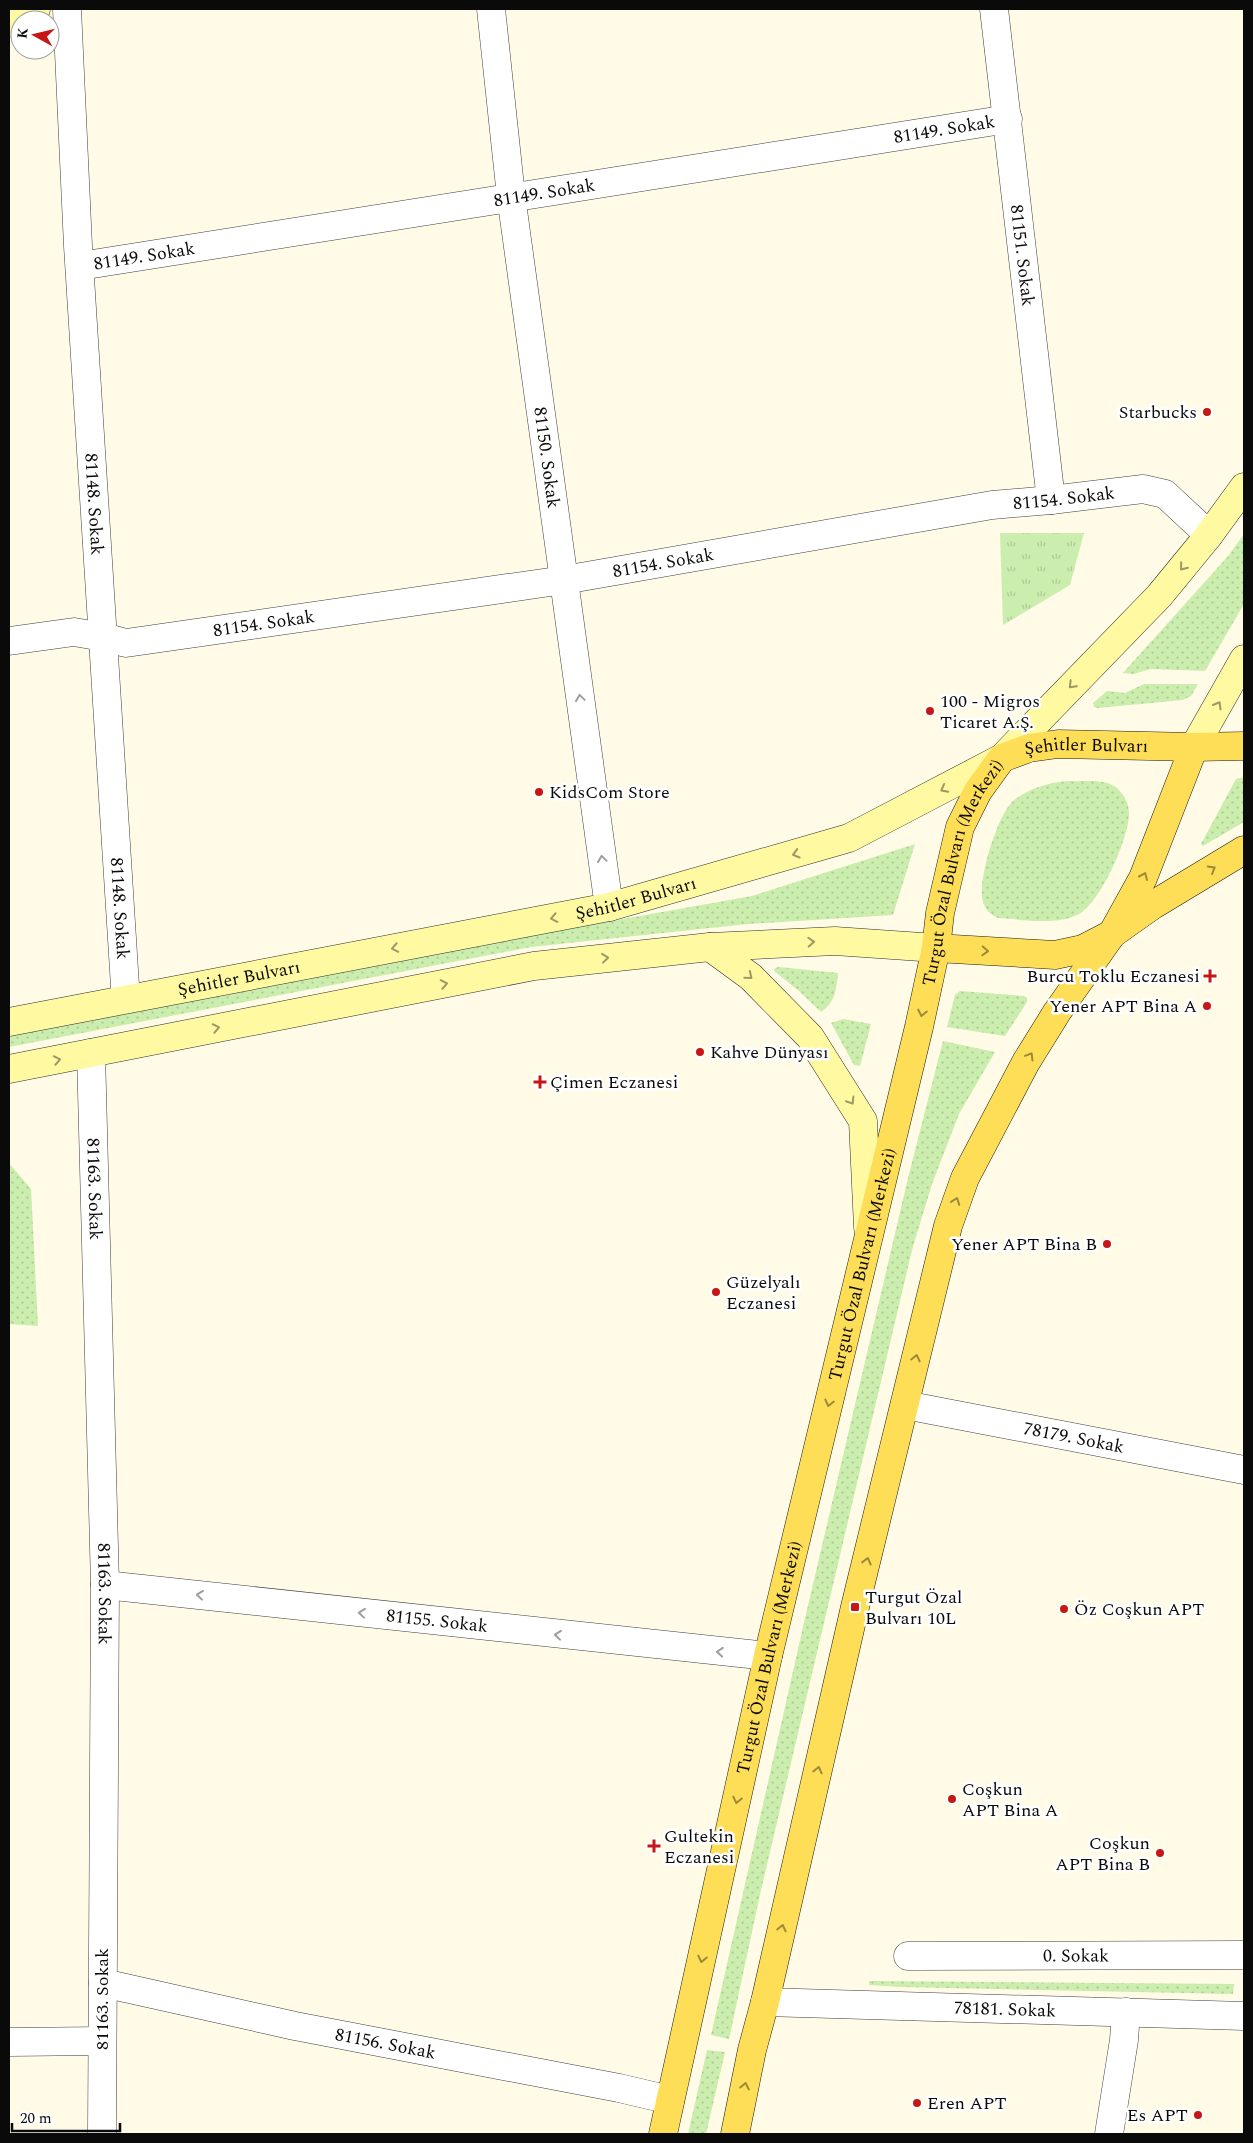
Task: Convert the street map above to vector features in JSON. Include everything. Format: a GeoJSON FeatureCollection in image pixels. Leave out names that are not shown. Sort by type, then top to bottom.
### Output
{"type":"FeatureCollection","features":[{"type":"Feature","properties":{"kind":"main road"},"geometry":{"type":"LineString","coordinates":[[9,23],[36,9]]}},
{"type":"Feature","properties":{"kind":"main road","name":"Turgut Özal Bulvarı (Merkezi)"},"geometry":{"type":"LineString","coordinates":[[663,2134],[768,1656],[936,948],[940,913],[960,828],[978,791],[1002,758],[1159,596],[1209,535],[1244,487]]}},
{"type":"Feature","properties":{"kind":"main road"},"geometry":{"type":"LineString","coordinates":[[735,2134],[752,2050],[765,2002],[855,1607],[948,1226],[965,1178],[1026,1062],[1057,1012],[1112,934],[1143,878],[1194,747],[1244,659]]}},
{"type":"Feature","properties":{"kind":"main road","name":"Şehitler Bulvarı"},"geometry":{"type":"LineString","coordinates":[[9,1022],[609,908],[849,838],[1002,758],[1029,748],[1058,744],[1194,747],[1244,746]]}},
{"type":"Feature","properties":{"kind":"main road"},"geometry":{"type":"LineString","coordinates":[[9,1069],[534,966],[710,947],[841,941],[1055,955],[1083,949],[1112,934],[1153,904],[1244,850]]}},
{"type":"Feature","properties":{"kind":"main road"},"geometry":{"type":"LineString","coordinates":[[710,947],[751,977],[810,1037],[863,1121],[868,1236]]}},
{"type":"Feature","properties":{"kind":"street","name":"81148. Sokak"},"geometry":{"type":"LineString","coordinates":[[67,9],[80,266],[125,986],[124,1000]]}},
{"type":"Feature","properties":{"kind":"street","name":"81150. Sokak"},"geometry":{"type":"LineString","coordinates":[[491,9],[511,196],[609,908]]}},
{"type":"Feature","properties":{"kind":"street","name":"81151. Sokak"},"geometry":{"type":"LineString","coordinates":[[994,9],[1051,500]]}},
{"type":"Feature","properties":{"kind":"street","name":"81149. Sokak"},"geometry":{"type":"LineString","coordinates":[[80,266],[511,196],[1008,119]]}},
{"type":"Feature","properties":{"kind":"street","name":"81154. Sokak"},"geometry":{"type":"LineString","coordinates":[[9,641],[74,632],[103,637],[126,644],[564,580],[992,505],[1143,489],[1165,494],[1209,535]]}},
{"type":"Feature","properties":{"kind":"street","name":"81163. Sokak"},"geometry":{"type":"LineString","coordinates":[[91,1053],[105,1585],[102,2134]]}},
{"type":"Feature","properties":{"kind":"street","name":"78179. Sokak"},"geometry":{"type":"LineString","coordinates":[[905,1406],[1244,1470]]}},
{"type":"Feature","properties":{"kind":"street","name":"81155. Sokak"},"geometry":{"type":"LineString","coordinates":[[105,1585],[768,1656]]}},
{"type":"Feature","properties":{"kind":"street","name":"0. Sokak"},"geometry":{"type":"LineString","coordinates":[[908,1956],[1244,1955]]}},
{"type":"Feature","properties":{"kind":"street","name":"81156. Sokak"},"geometry":{"type":"LineString","coordinates":[[102,1983],[295,2026],[619,2088],[670,2100]]}},
{"type":"Feature","properties":{"kind":"street","name":"78181. Sokak"},"geometry":{"type":"LineString","coordinates":[[765,2002],[1244,2016]]}},
{"type":"Feature","properties":{"kind":"street"},"geometry":{"type":"LineString","coordinates":[[1109,2134],[1124,2040],[1126,2012]]}},
{"type":"Feature","properties":{"kind":"street"},"geometry":{"type":"LineString","coordinates":[[9,2042],[102,2041]]}},
{"type":"Feature","properties":{"kind":"green space"},"geometry":{"type":"Polygon","coordinates":[[[1000,533],[1084,533],[1070,585],[1003,625],[1000,533]]]}},
{"type":"Feature","properties":{"kind":"green space"},"geometry":{"type":"Polygon","coordinates":[[[1244,534],[1244,604],[1205,671],[1151,669],[1133,674],[1123,673],[1229,555],[1244,534]]]}},
{"type":"Feature","properties":{"kind":"green space"},"geometry":{"type":"Polygon","coordinates":[[[1144,684],[1198,684],[1191,696],[1183,700],[1094,707],[1093,703],[1107,691],[1125,693],[1144,684]]]}},
{"type":"Feature","properties":{"kind":"green space"},"geometry":{"type":"Polygon","coordinates":[[[1244,777],[1244,822],[1203,846],[1201,844],[1236,779],[1244,777]]]}},
{"type":"Feature","properties":{"kind":"green space"},"geometry":{"type":"Polygon","coordinates":[[[1070,781],[1108,783],[1118,789],[1127,803],[1129,810],[1128,824],[1112,870],[1095,898],[1086,909],[1077,915],[1048,921],[998,918],[985,907],[982,892],[990,849],[1001,820],[1013,801],[1019,796],[1047,784],[1070,781]]]}},
{"type":"Feature","properties":{"kind":"green space"},"geometry":{"type":"Polygon","coordinates":[[[915,844],[893,915],[748,924],[531,947],[9,1047],[9,1036],[533,935],[752,896],[915,844]]]}},
{"type":"Feature","properties":{"kind":"green space"},"geometry":{"type":"Polygon","coordinates":[[[775,968],[838,973],[837,984],[830,1004],[821,1012],[774,971],[775,968]]]}},
{"type":"Feature","properties":{"kind":"green space"},"geometry":{"type":"Polygon","coordinates":[[[960,991],[1024,996],[1027,998],[1027,1002],[1005,1036],[947,1027],[955,995],[960,991]]]}},
{"type":"Feature","properties":{"kind":"green space"},"geometry":{"type":"Polygon","coordinates":[[[843,1019],[871,1024],[860,1066],[854,1065],[831,1023],[843,1019]]]}},
{"type":"Feature","properties":{"kind":"green space"},"geometry":{"type":"Polygon","coordinates":[[[943,1041],[995,1052],[959,1114],[932,1184],[912,1250],[761,1890],[729,2039],[711,2035],[803,1627],[908,1178],[943,1041]]]}},
{"type":"Feature","properties":{"kind":"green space"},"geometry":{"type":"Polygon","coordinates":[[[9,1163],[31,1189],[38,1326],[9,1324],[9,1163]]]}},
{"type":"Feature","properties":{"kind":"green space"},"geometry":{"type":"Polygon","coordinates":[[[869,1981],[1234,1984],[1233,1994],[902,1987],[869,1985],[869,1981]]]}},
{"type":"Feature","properties":{"kind":"green space"},"geometry":{"type":"Polygon","coordinates":[[[707,2050],[725,2052],[706,2134],[688,2134],[707,2050]]]}},
{"type":"Feature","properties":{"kind":"place","name":"Starbucks"},"geometry":{"type":"Point","coordinates":[1207,412]}},
{"type":"Feature","properties":{"kind":"place","name":"100 - Migros Ticaret A.Ş."},"geometry":{"type":"Point","coordinates":[930,711]}},
{"type":"Feature","properties":{"kind":"place","name":"KidsCom Store"},"geometry":{"type":"Point","coordinates":[539,792]}},
{"type":"Feature","properties":{"kind":"place","name":"Burcu Toklu Eczanesi"},"geometry":{"type":"Point","coordinates":[1210,976]}},
{"type":"Feature","properties":{"kind":"place","name":"Yener APT Bina A"},"geometry":{"type":"Point","coordinates":[1207,1006]}},
{"type":"Feature","properties":{"kind":"place","name":"Kahve Dünyası"},"geometry":{"type":"Point","coordinates":[700,1052]}},
{"type":"Feature","properties":{"kind":"place","name":"Çimen Eczanesi"},"geometry":{"type":"Point","coordinates":[540,1082]}},
{"type":"Feature","properties":{"kind":"place","name":"Yener APT Bina B"},"geometry":{"type":"Point","coordinates":[1107,1244]}},
{"type":"Feature","properties":{"kind":"place","name":"Güzelyalı Eczanesi"},"geometry":{"type":"Point","coordinates":[716,1292]}},
{"type":"Feature","properties":{"kind":"place","name":"Turgut Özal Bulvarı 10L"},"geometry":{"type":"Point","coordinates":[855,1607]}},
{"type":"Feature","properties":{"kind":"place","name":"Öz Coşkun APT"},"geometry":{"type":"Point","coordinates":[1064,1609]}},
{"type":"Feature","properties":{"kind":"place","name":"Coşkun APT Bina A"},"geometry":{"type":"Point","coordinates":[952,1799]}},
{"type":"Feature","properties":{"kind":"place","name":"Gultekin Eczanesi"},"geometry":{"type":"Point","coordinates":[654,1846]}},
{"type":"Feature","properties":{"kind":"place","name":"Coşkun APT Bina B"},"geometry":{"type":"Point","coordinates":[1160,1853]}},
{"type":"Feature","properties":{"kind":"place","name":"Eren APT"},"geometry":{"type":"Point","coordinates":[917,2103]}},
{"type":"Feature","properties":{"kind":"place","name":"Es APT"},"geometry":{"type":"Point","coordinates":[1198,2115]}}]}
